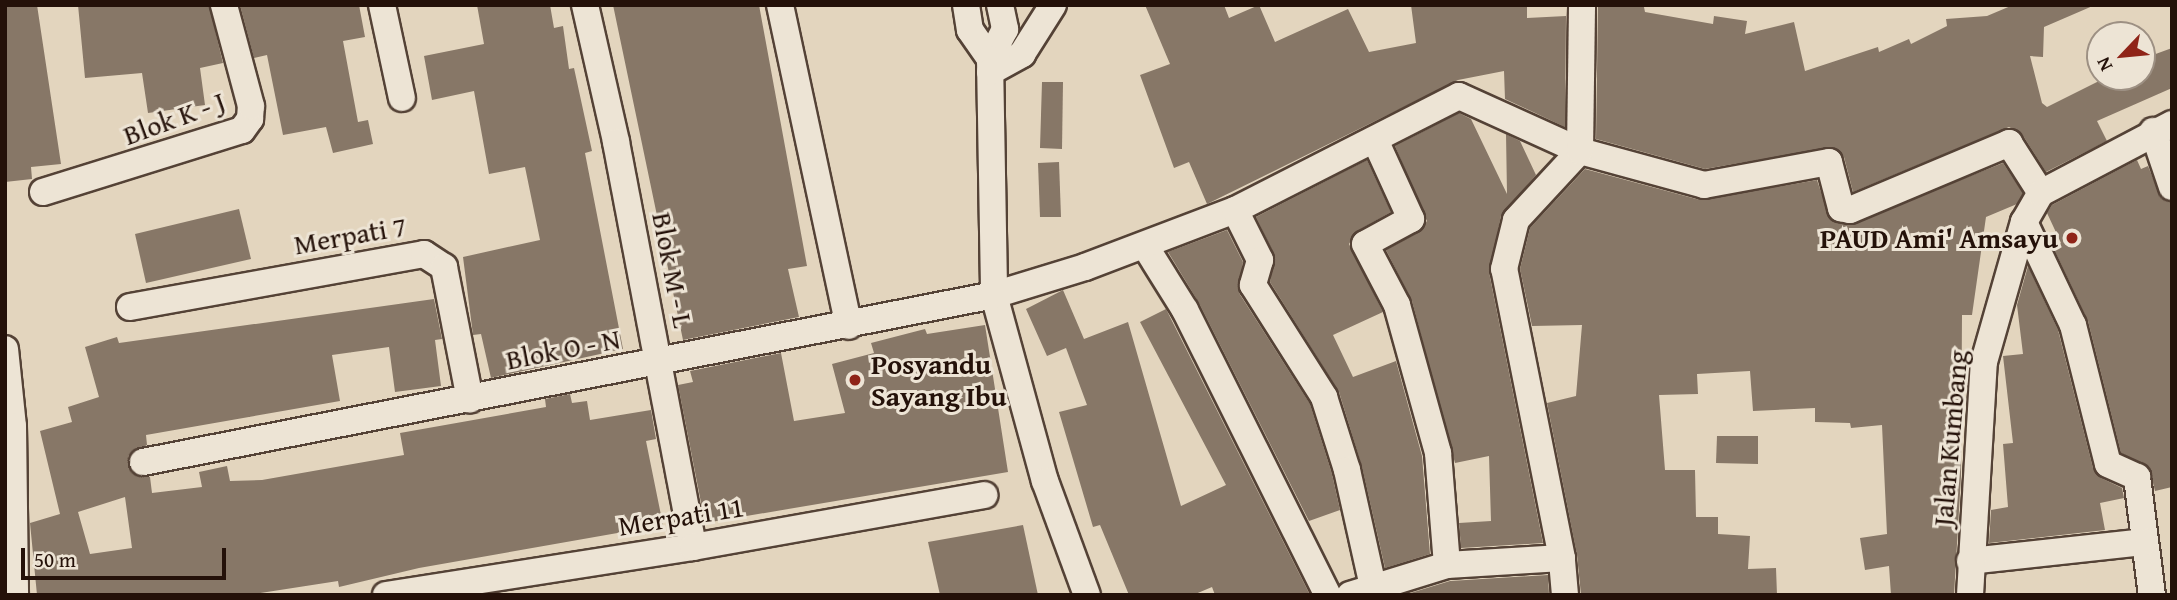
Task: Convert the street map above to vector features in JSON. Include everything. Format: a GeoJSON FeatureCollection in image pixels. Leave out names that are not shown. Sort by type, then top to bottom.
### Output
{"type":"FeatureCollection","features":[{"type":"Feature","properties":{"kind":"street","name":"Blok K - J"},"geometry":{"type":"LineString","coordinates":[[43,192],[242,131],[250,119],[251,106],[224,5]]}},
{"type":"Feature","properties":{"kind":"street"},"geometry":{"type":"LineString","coordinates":[[382,5],[402,98]]}},
{"type":"Feature","properties":{"kind":"street","name":"Blok M - L"},"geometry":{"type":"LineString","coordinates":[[585,5],[659,362],[694,547]]}},
{"type":"Feature","properties":{"kind":"street"},"geometry":{"type":"LineString","coordinates":[[780,5],[849,326]]}},
{"type":"Feature","properties":{"kind":"street"},"geometry":{"type":"LineString","coordinates":[[966,5],[970,30],[990,66]]}},
{"type":"Feature","properties":{"kind":"street"},"geometry":{"type":"LineString","coordinates":[[1000,5],[1004,29],[990,66],[994,295],[1045,481],[1087,595]]}},
{"type":"Feature","properties":{"kind":"street"},"geometry":{"type":"LineString","coordinates":[[990,66],[1021,54],[1053,5]]}},
{"type":"Feature","properties":{"kind":"street"},"geometry":{"type":"LineString","coordinates":[[1566,595],[1562,558],[1504,269],[1516,220],[1580,151],[1582,5]]}},
{"type":"Feature","properties":{"kind":"street","name":"Blok O - N"},"geometry":{"type":"LineString","coordinates":[[143,462],[849,326],[994,295],[1145,246],[1235,210],[1459,96],[1580,151]]}},
{"type":"Feature","properties":{"kind":"street"},"geometry":{"type":"LineString","coordinates":[[1580,151],[1704,185],[1829,162],[1841,208],[1850,211],[2009,143],[2041,193],[2162,127],[2172,187]]}},
{"type":"Feature","properties":{"kind":"street"},"geometry":{"type":"LineString","coordinates":[[1375,140],[1411,219],[1365,244],[1397,305],[1438,453],[1447,565]]}},
{"type":"Feature","properties":{"kind":"street","name":"Jalan Kumbang"},"geometry":{"type":"LineString","coordinates":[[1970,595],[1984,362],[2024,222],[2041,193]]}},
{"type":"Feature","properties":{"kind":"street"},"geometry":{"type":"LineString","coordinates":[[1235,210],[1260,260],[1253,285],[1324,397],[1348,470],[1362,591],[1447,565],[1562,558]]}},
{"type":"Feature","properties":{"kind":"street"},"geometry":{"type":"LineString","coordinates":[[2024,222],[2073,325],[2108,464],[2137,477],[2152,595]]}},
{"type":"Feature","properties":{"kind":"street"},"geometry":{"type":"LineString","coordinates":[[1145,246],[1185,310],[1328,595]]}},
{"type":"Feature","properties":{"kind":"street","name":"Merpati 7"},"geometry":{"type":"LineString","coordinates":[[130,307],[424,254],[444,267],[470,399]]}},
{"type":"Feature","properties":{"kind":"street"},"geometry":{"type":"LineString","coordinates":[[5,349],[9,427],[9,529],[15,595]]}},
{"type":"Feature","properties":{"kind":"street","name":"Merpati 11"},"geometry":{"type":"LineString","coordinates":[[386,595],[694,547],[984,495]]}},
{"type":"Feature","properties":{"kind":"street"},"geometry":{"type":"LineString","coordinates":[[1970,561],[2144,542]]}},
{"type":"Feature","properties":{"kind":"building"},"geometry":{"type":"Polygon","coordinates":[[[5,5],[37,5],[61,164],[31,167],[32,179],[5,182],[5,5]]]}},
{"type":"Feature","properties":{"kind":"building"},"geometry":{"type":"Polygon","coordinates":[[[78,5],[209,5],[223,63],[200,68],[205,105],[148,113],[142,73],[85,78],[78,5]]]}},
{"type":"Feature","properties":{"kind":"building"},"geometry":{"type":"Polygon","coordinates":[[[240,5],[359,5],[365,37],[343,41],[358,122],[368,120],[373,144],[333,153],[326,127],[283,135],[267,55],[254,58],[240,5]]]}},
{"type":"Feature","properties":{"kind":"building"},"geometry":{"type":"Polygon","coordinates":[[[477,5],[550,5],[554,28],[563,26],[569,69],[574,68],[592,151],[585,153],[623,349],[491,378],[481,334],[473,335],[463,257],[540,240],[525,167],[489,174],[474,91],[432,100],[424,56],[484,44],[477,5]]]}},
{"type":"Feature","properties":{"kind":"building"},"geometry":{"type":"Polygon","coordinates":[[[613,5],[759,5],[807,266],[788,269],[799,317],[683,340],[613,5]]]}},
{"type":"Feature","properties":{"kind":"building"},"geometry":{"type":"Polygon","coordinates":[[[1145,5],[1224,5],[1229,18],[1259,5],[1275,42],[1348,9],[1369,52],[1416,43],[1411,5],[1527,5],[1527,18],[1566,16],[1565,127],[1505,99],[1504,71],[1458,80],[1207,204],[1189,162],[1174,168],[1140,75],[1170,64],[1145,5]]]}},
{"type":"Feature","properties":{"kind":"building"},"geometry":{"type":"Polygon","coordinates":[[[1598,5],[1644,7],[1645,12],[1713,24],[1714,16],[1747,21],[1745,34],[1794,22],[1805,71],[1878,47],[1879,52],[1909,39],[1911,44],[1947,26],[1946,19],[1987,16],[2013,5],[2095,5],[2044,27],[2043,57],[2030,56],[2042,103],[2047,107],[2086,88],[2086,91],[2156,91],[2156,54],[2172,48],[2172,88],[2097,121],[2107,141],[2046,172],[2022,134],[2009,127],[1853,192],[1844,157],[1833,147],[1705,169],[1596,139],[1598,5]]]}},
{"type":"Feature","properties":{"kind":"building"},"geometry":{"type":"Polygon","coordinates":[[[1042,82],[1063,82],[1062,149],[1040,148],[1042,82]]]}},
{"type":"Feature","properties":{"kind":"building"},"geometry":{"type":"Polygon","coordinates":[[[1459,113],[1471,119],[1507,194],[1506,134],[1520,141],[1536,175],[1501,216],[1489,272],[1543,543],[1461,548],[1459,523],[1491,521],[1489,456],[1455,463],[1412,301],[1386,250],[1419,232],[1427,221],[1395,146],[1459,113]]]}},
{"type":"Feature","properties":{"kind":"building"},"geometry":{"type":"Polygon","coordinates":[[[1367,160],[1391,212],[1357,231],[1349,244],[1383,312],[1333,335],[1353,377],[1396,361],[1422,456],[1430,554],[1385,568],[1362,467],[1339,392],[1270,282],[1274,254],[1256,217],[1367,160]]]}},
{"type":"Feature","properties":{"kind":"building"},"geometry":{"type":"Polygon","coordinates":[[[2137,160],[2141,169],[2148,166],[2161,198],[2172,202],[2172,487],[2155,491],[2149,467],[2121,453],[2088,321],[2053,247],[2061,243],[2047,213],[2052,205],[2137,160]]]}},
{"type":"Feature","properties":{"kind":"building"},"geometry":{"type":"Polygon","coordinates":[[[1059,162],[1061,217],[1040,217],[1038,163],[1059,162]]]}},
{"type":"Feature","properties":{"kind":"building"},"geometry":{"type":"Polygon","coordinates":[[[2003,163],[2023,193],[2017,204],[1986,217],[1972,315],[1962,315],[1961,476],[1954,595],[1891,595],[1889,566],[1865,570],[1860,538],[1887,534],[1882,425],[1851,428],[1850,423],[1815,422],[1815,408],[1753,411],[1750,371],[1697,374],[1698,394],[1659,395],[1665,470],[1695,470],[1696,517],[1718,517],[1718,534],[1750,536],[1748,569],[1776,568],[1777,595],[1581,595],[1577,555],[1547,403],[1576,396],[1582,325],[1532,326],[1520,269],[1530,228],[1585,169],[1700,200],[1817,180],[1830,219],[1847,225],[2003,163]]]}},
{"type":"Feature","properties":{"kind":"building"},"geometry":{"type":"Polygon","coordinates":[[[239,209],[251,259],[146,283],[135,234],[239,209]]]}},
{"type":"Feature","properties":{"kind":"building"},"geometry":{"type":"Polygon","coordinates":[[[1227,230],[1243,262],[1239,293],[1310,404],[1332,474],[1340,510],[1309,521],[1199,303],[1168,252],[1227,230]]]}},
{"type":"Feature","properties":{"kind":"building"},"geometry":{"type":"Polygon","coordinates":[[[2028,266],[2058,330],[2093,468],[2101,478],[2122,488],[2124,498],[2100,503],[2105,530],[1989,543],[1991,510],[2008,507],[2003,444],[2013,443],[2003,356],[2023,354],[2017,305],[2028,266]]]}},
{"type":"Feature","properties":{"kind":"building"},"geometry":{"type":"Polygon","coordinates":[[[1063,290],[1084,339],[1128,322],[1181,506],[1226,485],[1140,322],[1166,309],[1310,595],[1215,595],[1212,587],[1193,595],[1129,595],[1100,525],[1093,527],[1059,412],[1087,405],[1066,348],[1047,356],[1026,309],[1063,290]]]}},
{"type":"Feature","properties":{"kind":"building"},"geometry":{"type":"Polygon","coordinates":[[[434,299],[442,339],[435,340],[441,386],[395,392],[389,347],[332,355],[340,401],[146,435],[147,445],[128,456],[131,472],[150,477],[152,493],[202,487],[199,472],[227,466],[230,481],[262,480],[404,455],[400,433],[546,407],[545,399],[570,394],[572,403],[587,401],[590,420],[651,410],[656,439],[646,441],[663,525],[419,568],[339,587],[338,581],[247,595],[37,595],[30,523],[60,514],[40,431],[72,422],[68,407],[99,397],[85,347],[117,337],[119,343],[434,299]],[[125,497],[78,512],[90,554],[132,548],[125,497]]]}},
{"type":"Feature","properties":{"kind":"building"},"geometry":{"type":"Polygon","coordinates":[[[985,325],[1008,472],[705,523],[678,385],[693,382],[690,371],[781,353],[794,421],[845,413],[832,364],[874,353],[871,343],[925,329],[927,334],[985,325]]]}},
{"type":"Feature","properties":{"kind":"building"},"geometry":{"type":"Polygon","coordinates":[[[1717,436],[1758,436],[1758,464],[1716,463],[1717,436]]]}},
{"type":"Feature","properties":{"kind":"building"},"geometry":{"type":"Polygon","coordinates":[[[1023,525],[1038,595],[940,595],[928,542],[1023,525]]]}},
{"type":"Feature","properties":{"kind":"building"},"geometry":{"type":"Polygon","coordinates":[[[1548,575],[1549,595],[1404,595],[1450,581],[1548,575]]]}},
{"type":"Feature","properties":{"kind":"place","name":"PAUD Ami' Amsayu"},"geometry":{"type":"Point","coordinates":[2072,238]}},
{"type":"Feature","properties":{"kind":"place","name":"Posyandu Sayang Ibu"},"geometry":{"type":"Point","coordinates":[855,380]}}]}
